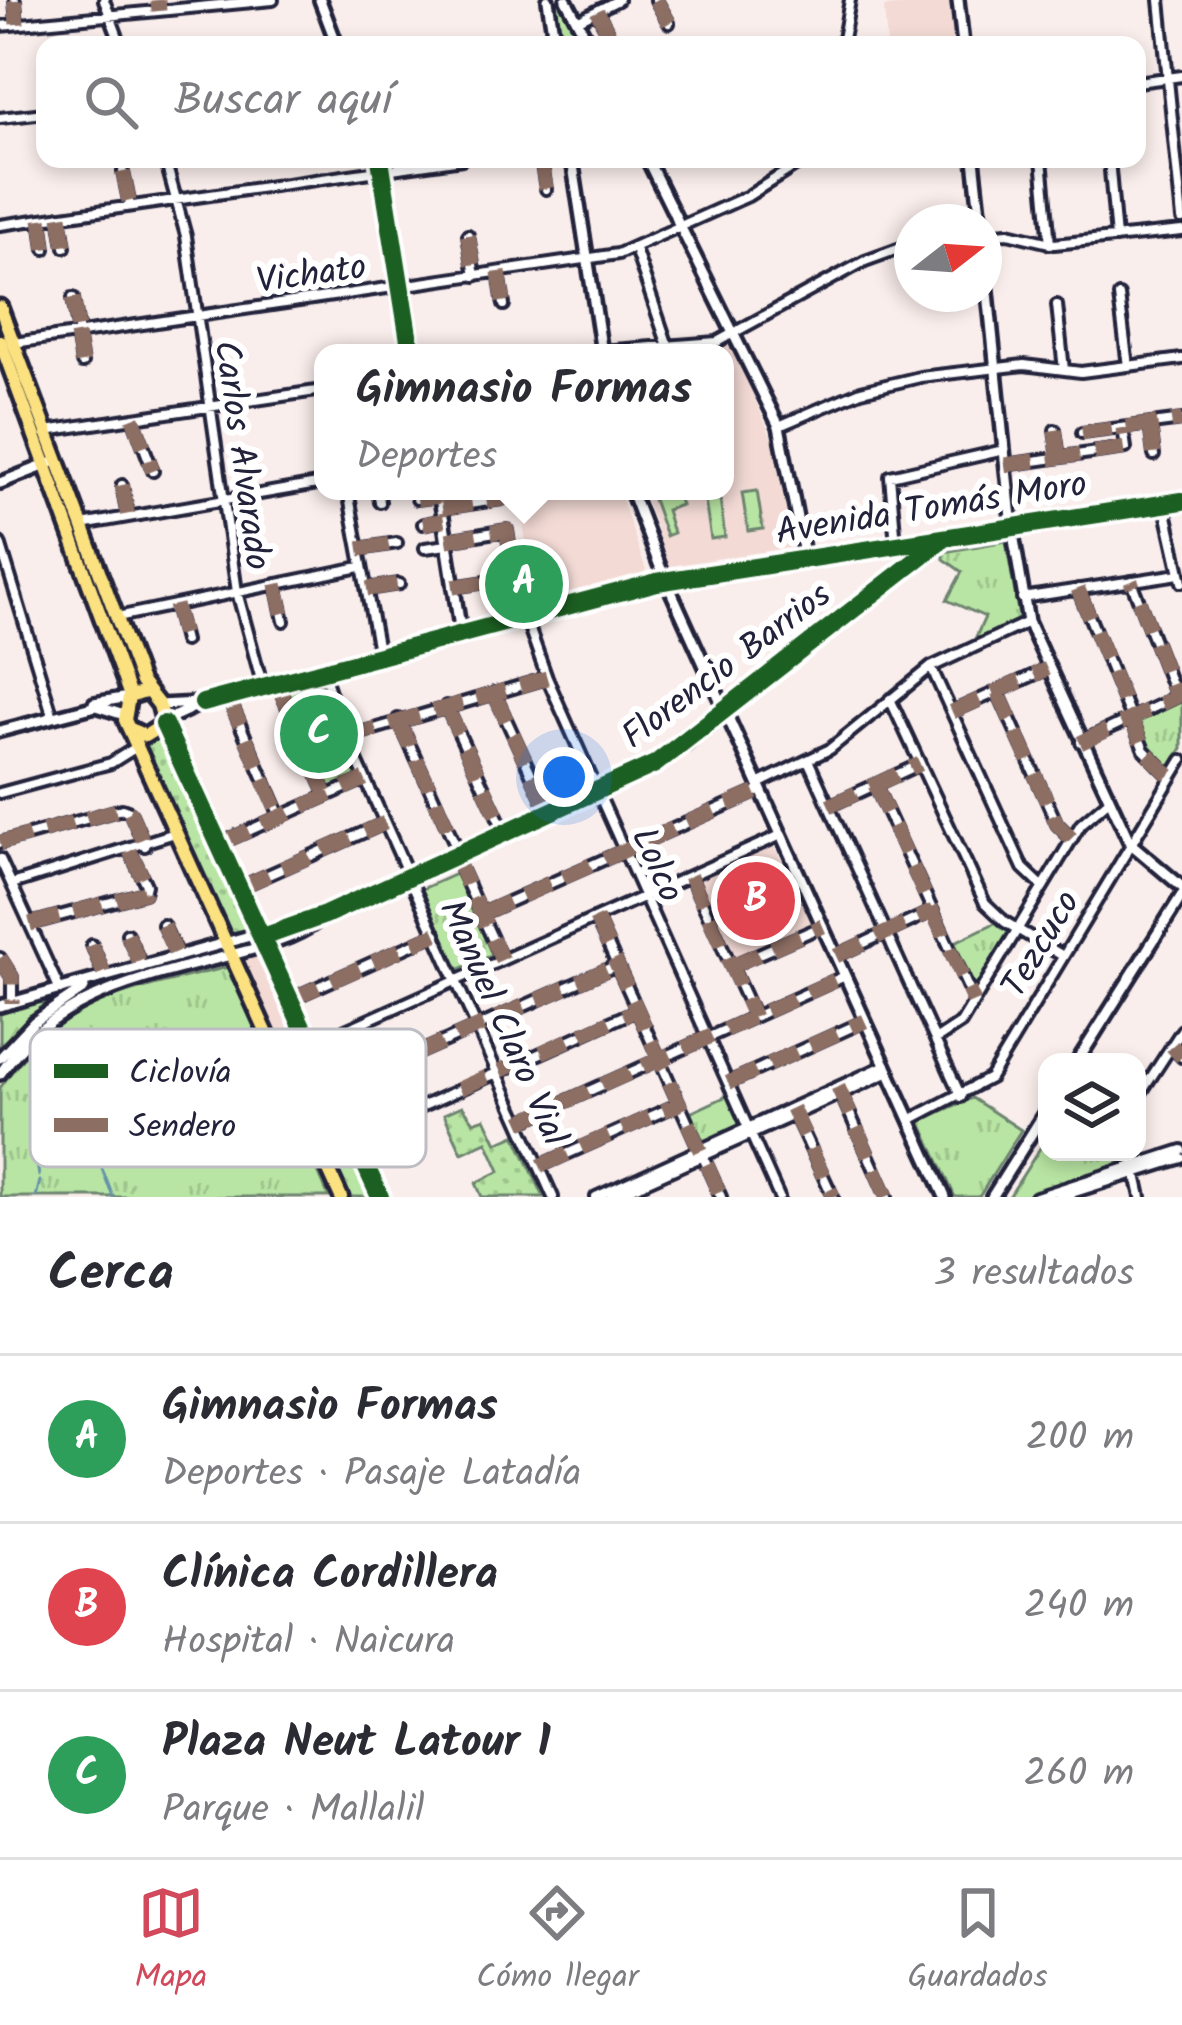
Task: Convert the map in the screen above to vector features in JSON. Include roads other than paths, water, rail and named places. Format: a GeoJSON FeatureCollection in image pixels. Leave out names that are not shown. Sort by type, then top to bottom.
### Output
{"type":"FeatureCollection","features":[{"type":"Feature","properties":{"kind":"main road"},"geometry":{"type":"LineString","coordinates":[[320,0],[334,36]]}},
{"type":"Feature","properties":{"kind":"main road"},"geometry":{"type":"LineString","coordinates":[[548,0],[554,36]]}},
{"type":"Feature","properties":{"kind":"main road"},"geometry":{"type":"LineString","coordinates":[[566,0],[586,36]]}},
{"type":"Feature","properties":{"kind":"main road"},"geometry":{"type":"LineString","coordinates":[[958,0],[962,36]]}},
{"type":"Feature","properties":{"kind":"main road"},"geometry":{"type":"LineString","coordinates":[[383,168],[410,344]]}},
{"type":"Feature","properties":{"kind":"main road"},"geometry":{"type":"LineString","coordinates":[[573,168],[601,344]]}},
{"type":"Feature","properties":{"kind":"main road"},"geometry":{"type":"LineString","coordinates":[[652,168],[779,426],[805,559]]}},
{"type":"Feature","properties":{"kind":"main road"},"geometry":{"type":"LineString","coordinates":[[975,168],[979,204]]}},
{"type":"Feature","properties":{"kind":"main road"},"geometry":{"type":"LineString","coordinates":[[0,307],[7,342],[129,696],[127,722],[137,750],[265,1029]]}},
{"type":"Feature","properties":{"kind":"main road"},"geometry":{"type":"LineString","coordinates":[[990,312],[1012,528],[1028,622],[1130,843],[1182,891],[1083,1053]]}},
{"type":"Feature","properties":{"kind":"main road"},"geometry":{"type":"LineString","coordinates":[[7,342],[46,431],[52,462],[82,525],[145,692],[159,705],[305,1029]]}},
{"type":"Feature","properties":{"kind":"main road"},"geometry":{"type":"LineString","coordinates":[[0,483],[52,462]]}},
{"type":"Feature","properties":{"kind":"main road"},"geometry":{"type":"LineString","coordinates":[[441,500],[461,634]]}},
{"type":"Feature","properties":{"kind":"main road"},"geometry":{"type":"LineString","coordinates":[[635,500],[945,1197]]}},
{"type":"Feature","properties":{"kind":"main road","name":"Avenida Tomás Moro"},"geometry":{"type":"LineString","coordinates":[[159,705],[228,697],[667,580],[1182,501]]}},
{"type":"Feature","properties":{"kind":"main road","name":"Florencio Barrios"},"geometry":{"type":"LineString","coordinates":[[44,1029],[59,1013],[118,986],[265,941],[598,794],[671,755],[946,537]]}},
{"type":"Feature","properties":{"kind":"main road","name":"Florencio Barrios"},"geometry":{"type":"LineString","coordinates":[[896,573],[926,540]]}},
{"type":"Feature","properties":{"kind":"main road"},"geometry":{"type":"LineString","coordinates":[[0,731],[145,692]]}},
{"type":"Feature","properties":{"kind":"main road","name":"Avenida Tomás Moro"},"geometry":{"type":"LineString","coordinates":[[164,722],[203,703]]}},
{"type":"Feature","properties":{"kind":"main road"},"geometry":{"type":"LineString","coordinates":[[78,710],[104,706],[151,735],[164,722]]}},
{"type":"Feature","properties":{"kind":"main road","name":"Florencio Barrios"},"geometry":{"type":"LineString","coordinates":[[6,1004],[178,958],[230,950]]}},
{"type":"Feature","properties":{"kind":"main road"},"geometry":{"type":"LineString","coordinates":[[0,1058],[42,1016],[94,984]]}},
{"type":"Feature","properties":{"kind":"main road","name":"Florencio Barrios"},"geometry":{"type":"LineString","coordinates":[[0,1074],[30,1043]]}},
{"type":"Feature","properties":{"kind":"main road"},"geometry":{"type":"LineString","coordinates":[[994,1196],[1038,1124]]}},
{"type":"Feature","properties":{"kind":"main road"},"geometry":{"type":"LineString","coordinates":[[327,1167],[340,1197]]}},
{"type":"Feature","properties":{"kind":"main road"},"geometry":{"type":"LineString","coordinates":[[367,1167],[380,1197]]}},
{"type":"Feature","properties":{"kind":"street"},"geometry":{"type":"LineString","coordinates":[[15,0],[17,24]]}},
{"type":"Feature","properties":{"kind":"street"},"geometry":{"type":"LineString","coordinates":[[104,0],[118,36]]}},
{"type":"Feature","properties":{"kind":"street"},"geometry":{"type":"LineString","coordinates":[[0,26],[159,5],[273,0]]}},
{"type":"Feature","properties":{"kind":"street"},"geometry":{"type":"LineString","coordinates":[[578,21],[618,0]]}},
{"type":"Feature","properties":{"kind":"street"},"geometry":{"type":"LineString","coordinates":[[656,0],[669,23]]}},
{"type":"Feature","properties":{"kind":"street"},"geometry":{"type":"LineString","coordinates":[[844,36],[850,0]]}},
{"type":"Feature","properties":{"kind":"street"},"geometry":{"type":"LineString","coordinates":[[1160,0],[1182,219]]}},
{"type":"Feature","properties":{"kind":"street"},"geometry":{"type":"LineString","coordinates":[[597,11],[610,36]]}},
{"type":"Feature","properties":{"kind":"street"},"geometry":{"type":"LineString","coordinates":[[1146,81],[1182,76]]}},
{"type":"Feature","properties":{"kind":"street"},"geometry":{"type":"LineString","coordinates":[[0,118],[36,114]]}},
{"type":"Feature","properties":{"kind":"street","name":"Carlos Alvarado"},"geometry":{"type":"LineString","coordinates":[[168,168],[178,200],[197,316],[237,592],[262,687]]}},
{"type":"Feature","properties":{"kind":"street"},"geometry":{"type":"LineString","coordinates":[[0,225],[359,168]]}},
{"type":"Feature","properties":{"kind":"street"},"geometry":{"type":"LineString","coordinates":[[542,168],[545,189]]}},
{"type":"Feature","properties":{"kind":"street","name":"Vichato"},"geometry":{"type":"LineString","coordinates":[[7,342],[588,260],[634,249],[682,229],[784,168]]}},
{"type":"Feature","properties":{"kind":"street"},"geometry":{"type":"LineString","coordinates":[[1043,168],[1050,244]]}},
{"type":"Feature","properties":{"kind":"street"},"geometry":{"type":"LineString","coordinates":[[1110,168],[1116,238]]}},
{"type":"Feature","properties":{"kind":"street"},"geometry":{"type":"LineString","coordinates":[[123,172],[130,206]]}},
{"type":"Feature","properties":{"kind":"street"},"geometry":{"type":"LineString","coordinates":[[60,216],[65,248]]}},
{"type":"Feature","properties":{"kind":"street"},"geometry":{"type":"LineString","coordinates":[[41,219],[45,249]]}},
{"type":"Feature","properties":{"kind":"street"},"geometry":{"type":"LineString","coordinates":[[1002,234],[1050,244],[1182,231]]}},
{"type":"Feature","properties":{"kind":"street"},"geometry":{"type":"LineString","coordinates":[[468,235],[475,276]]}},
{"type":"Feature","properties":{"kind":"street"},"geometry":{"type":"LineString","coordinates":[[634,249],[667,344]]}},
{"type":"Feature","properties":{"kind":"street"},"geometry":{"type":"LineString","coordinates":[[710,344],[894,251]]}},
{"type":"Feature","properties":{"kind":"street"},"geometry":{"type":"LineString","coordinates":[[499,272],[504,305]]}},
{"type":"Feature","properties":{"kind":"street"},"geometry":{"type":"LineString","coordinates":[[1119,296],[1128,366]]}},
{"type":"Feature","properties":{"kind":"street"},"geometry":{"type":"LineString","coordinates":[[74,298],[82,363]]}},
{"type":"Feature","properties":{"kind":"street"},"geometry":{"type":"LineString","coordinates":[[1057,305],[1064,370]]}},
{"type":"Feature","properties":{"kind":"street"},"geometry":{"type":"LineString","coordinates":[[779,426],[887,383],[996,368],[1064,370],[1182,359]]}},
{"type":"Feature","properties":{"kind":"street"},"geometry":{"type":"LineString","coordinates":[[46,431],[314,391]]}},
{"type":"Feature","properties":{"kind":"street"},"geometry":{"type":"LineString","coordinates":[[133,418],[153,470]]}},
{"type":"Feature","properties":{"kind":"street"},"geometry":{"type":"LineString","coordinates":[[1082,433],[1182,420]]}},
{"type":"Feature","properties":{"kind":"street"},"geometry":{"type":"LineString","coordinates":[[1150,424],[1154,455]]}},
{"type":"Feature","properties":{"kind":"street"},"geometry":{"type":"LineString","coordinates":[[1006,465],[1126,448],[1123,428]]}},
{"type":"Feature","properties":{"kind":"street"},"geometry":{"type":"LineString","coordinates":[[1055,430],[1059,458]]}},
{"type":"Feature","properties":{"kind":"street"},"geometry":{"type":"LineString","coordinates":[[896,544],[890,476],[1004,450]]}},
{"type":"Feature","properties":{"kind":"street"},"geometry":{"type":"LineString","coordinates":[[122,485],[128,517]]}},
{"type":"Feature","properties":{"kind":"street"},"geometry":{"type":"LineString","coordinates":[[82,525],[314,485]]}},
{"type":"Feature","properties":{"kind":"street"},"geometry":{"type":"LineString","coordinates":[[350,500],[380,656]]}},
{"type":"Feature","properties":{"kind":"street"},"geometry":{"type":"LineString","coordinates":[[423,524],[498,500]]}},
{"type":"Feature","properties":{"kind":"street"},"geometry":{"type":"LineString","coordinates":[[1022,598],[1180,578],[1164,503]]}},
{"type":"Feature","properties":{"kind":"street"},"geometry":{"type":"LineString","coordinates":[[425,548],[507,530],[509,544]]}},
{"type":"Feature","properties":{"kind":"street"},"geometry":{"type":"LineString","coordinates":[[487,534],[489,548]]}},
{"type":"Feature","properties":{"kind":"street"},"geometry":{"type":"LineString","coordinates":[[0,543],[53,717]]}},
{"type":"Feature","properties":{"kind":"street"},"geometry":{"type":"LineString","coordinates":[[359,549],[398,543]]}},
{"type":"Feature","properties":{"kind":"street"},"geometry":{"type":"LineString","coordinates":[[116,617],[360,567]]}},
{"type":"Feature","properties":{"kind":"street"},"geometry":{"type":"LineString","coordinates":[[454,586],[513,578]]}},
{"type":"Feature","properties":{"kind":"street"},"geometry":{"type":"LineString","coordinates":[[1080,742],[1176,697],[1130,581]]}},
{"type":"Feature","properties":{"kind":"street"},"geometry":{"type":"LineString","coordinates":[[276,584],[284,621]]}},
{"type":"Feature","properties":{"kind":"street"},"geometry":{"type":"LineString","coordinates":[[367,589],[399,584]]}},
{"type":"Feature","properties":{"kind":"street"},"geometry":{"type":"LineString","coordinates":[[1078,589],[1149,759],[1171,777]]}},
{"type":"Feature","properties":{"kind":"street"},"geometry":{"type":"LineString","coordinates":[[175,605],[184,641]]}},
{"type":"Feature","properties":{"kind":"street","name":"Lolco"},"geometry":{"type":"LineString","coordinates":[[524,616],[547,678],[779,1197]]}},
{"type":"Feature","properties":{"kind":"street"},"geometry":{"type":"LineString","coordinates":[[481,914],[760,787],[808,760],[931,667],[1028,622]]}},
{"type":"Feature","properties":{"kind":"street"},"geometry":{"type":"LineString","coordinates":[[931,667],[1023,868],[1043,887]]}},
{"type":"Feature","properties":{"kind":"street"},"geometry":{"type":"LineString","coordinates":[[952,712],[1047,669]]}},
{"type":"Feature","properties":{"kind":"street","name":"Manuel Claro Vial"},"geometry":{"type":"LineString","coordinates":[[323,671],[365,778],[554,1197]]}},
{"type":"Feature","properties":{"kind":"street"},"geometry":{"type":"LineString","coordinates":[[347,736],[547,678]]}},
{"type":"Feature","properties":{"kind":"street"},"geometry":{"type":"LineString","coordinates":[[277,683],[327,796]]}},
{"type":"Feature","properties":{"kind":"street"},"geometry":{"type":"LineString","coordinates":[[998,692],[1059,826],[1072,838]]}},
{"type":"Feature","properties":{"kind":"street"},"geometry":{"type":"LineString","coordinates":[[494,693],[550,815]]}},
{"type":"Feature","properties":{"kind":"street"},"geometry":{"type":"LineString","coordinates":[[228,697],[280,817]]}},
{"type":"Feature","properties":{"kind":"street"},"geometry":{"type":"LineString","coordinates":[[890,699],[981,896],[1018,930],[1063,956]]}},
{"type":"Feature","properties":{"kind":"street"},"geometry":{"type":"LineString","coordinates":[[446,706],[506,835]]}},
{"type":"Feature","properties":{"kind":"street"},"geometry":{"type":"LineString","coordinates":[[398,719],[502,960]]}},
{"type":"Feature","properties":{"kind":"street"},"geometry":{"type":"LineString","coordinates":[[0,793],[137,750]]}},
{"type":"Feature","properties":{"kind":"street"},"geometry":{"type":"LineString","coordinates":[[808,760],[961,1097]]}},
{"type":"Feature","properties":{"kind":"street","name":"Tezcuco"},"geometry":{"type":"LineString","coordinates":[[910,1120],[990,1078],[1182,760]]}},
{"type":"Feature","properties":{"kind":"street"},"geometry":{"type":"LineString","coordinates":[[829,806],[920,764]]}},
{"type":"Feature","properties":{"kind":"street"},"geometry":{"type":"LineString","coordinates":[[221,843],[365,778]]}},
{"type":"Feature","properties":{"kind":"street"},"geometry":{"type":"LineString","coordinates":[[875,785],[974,1002]]}},
{"type":"Feature","properties":{"kind":"street"},"geometry":{"type":"LineString","coordinates":[[935,1040],[957,1028],[1072,838],[1088,814],[1108,801]]}},
{"type":"Feature","properties":{"kind":"street"},"geometry":{"type":"LineString","coordinates":[[0,842],[122,808],[130,812],[145,846]]}},
{"type":"Feature","properties":{"kind":"street"},"geometry":{"type":"LineString","coordinates":[[241,887],[385,823]]}},
{"type":"Feature","properties":{"kind":"street"},"geometry":{"type":"LineString","coordinates":[[12,884],[130,851],[176,832]]}},
{"type":"Feature","properties":{"kind":"street"},"geometry":{"type":"LineString","coordinates":[[348,1029],[782,835]]}},
{"type":"Feature","properties":{"kind":"street"},"geometry":{"type":"LineString","coordinates":[[30,924],[144,893],[146,885],[130,851]]}},
{"type":"Feature","properties":{"kind":"street"},"geometry":{"type":"LineString","coordinates":[[0,859],[60,990]]}},
{"type":"Feature","properties":{"kind":"street"},"geometry":{"type":"LineString","coordinates":[[690,876],[754,1016]]}},
{"type":"Feature","properties":{"kind":"street"},"geometry":{"type":"LineString","coordinates":[[836,956],[933,911]]}},
{"type":"Feature","properties":{"kind":"street"},"geometry":{"type":"LineString","coordinates":[[596,918],[722,1197]]}},
{"type":"Feature","properties":{"kind":"street"},"geometry":{"type":"LineString","coordinates":[[164,925],[178,958]]}},
{"type":"Feature","properties":{"kind":"street"},"geometry":{"type":"LineString","coordinates":[[731,966],[823,926]]}},
{"type":"Feature","properties":{"kind":"street"},"geometry":{"type":"LineString","coordinates":[[127,934],[142,968]]}},
{"type":"Feature","properties":{"kind":"street"},"geometry":{"type":"LineString","coordinates":[[291,999],[436,934]]}},
{"type":"Feature","properties":{"kind":"street"},"geometry":{"type":"LineString","coordinates":[[92,944],[106,979]]}},
{"type":"Feature","properties":{"kind":"street","name":"Florencio Barrios"},"geometry":{"type":"LineString","coordinates":[[0,958],[9,964],[6,1004]]}},
{"type":"Feature","properties":{"kind":"street"},"geometry":{"type":"LineString","coordinates":[[426,1049],[617,964]]}},
{"type":"Feature","properties":{"kind":"street"},"geometry":{"type":"LineString","coordinates":[[520,1122],[845,976]]}},
{"type":"Feature","properties":{"kind":"street"},"geometry":{"type":"LineString","coordinates":[[426,1104],[638,1010]]}},
{"type":"Feature","properties":{"kind":"street"},"geometry":{"type":"LineString","coordinates":[[728,1083],[866,1021]]}},
{"type":"Feature","properties":{"kind":"street"},"geometry":{"type":"LineString","coordinates":[[1146,1085],[1182,1030]]}},
{"type":"Feature","properties":{"kind":"street"},"geometry":{"type":"LineString","coordinates":[[1172,1046],[1182,1058]]}},
{"type":"Feature","properties":{"kind":"street"},"geometry":{"type":"LineString","coordinates":[[596,1197],[887,1069]]}},
{"type":"Feature","properties":{"kind":"street"},"geometry":{"type":"LineString","coordinates":[[840,1090],[886,1197]]}},
{"type":"Feature","properties":{"kind":"street"},"geometry":{"type":"LineString","coordinates":[[540,1166],[679,1104]]}},
{"type":"Feature","properties":{"kind":"street"},"geometry":{"type":"LineString","coordinates":[[794,1111],[833,1197]]}},
{"type":"Feature","properties":{"kind":"street"},"geometry":{"type":"LineString","coordinates":[[612,1197],[701,1153]]}},
{"type":"Feature","properties":{"kind":"street"},"geometry":{"type":"LineString","coordinates":[[1059,1197],[1182,1154]]}},
{"type":"Feature","properties":{"kind":"street"},"geometry":{"type":"LineString","coordinates":[[1132,1161],[1141,1197]]}},
{"type":"Feature","properties":{"kind":"street"},"geometry":{"type":"LineString","coordinates":[[1036,1197],[1133,1170]]}},
{"type":"Feature","properties":{"kind":"waterway"},"geometry":{"type":"LineString","coordinates":[[38,1167],[39,1176]]}},
{"type":"Feature","properties":{"kind":"waterway"},"geometry":{"type":"LineString","coordinates":[[101,1167],[113,1197]]}},
{"type":"Feature","properties":{"kind":"waterway"},"geometry":{"type":"LineString","coordinates":[[36,1197],[40,1181]]}},
{"type":"Feature","properties":{"kind":"place","name":"Gimnasio Formas"},"geometry":{"type":"Point","coordinates":[524,584]}},
{"type":"Feature","properties":{"kind":"place","name":"Plaza Neut Latour 1"},"geometry":{"type":"Point","coordinates":[319,734]}},
{"type":"Feature","properties":{"kind":"place","name":"Clínica Cordillera"},"geometry":{"type":"Point","coordinates":[756,901]}}]}
